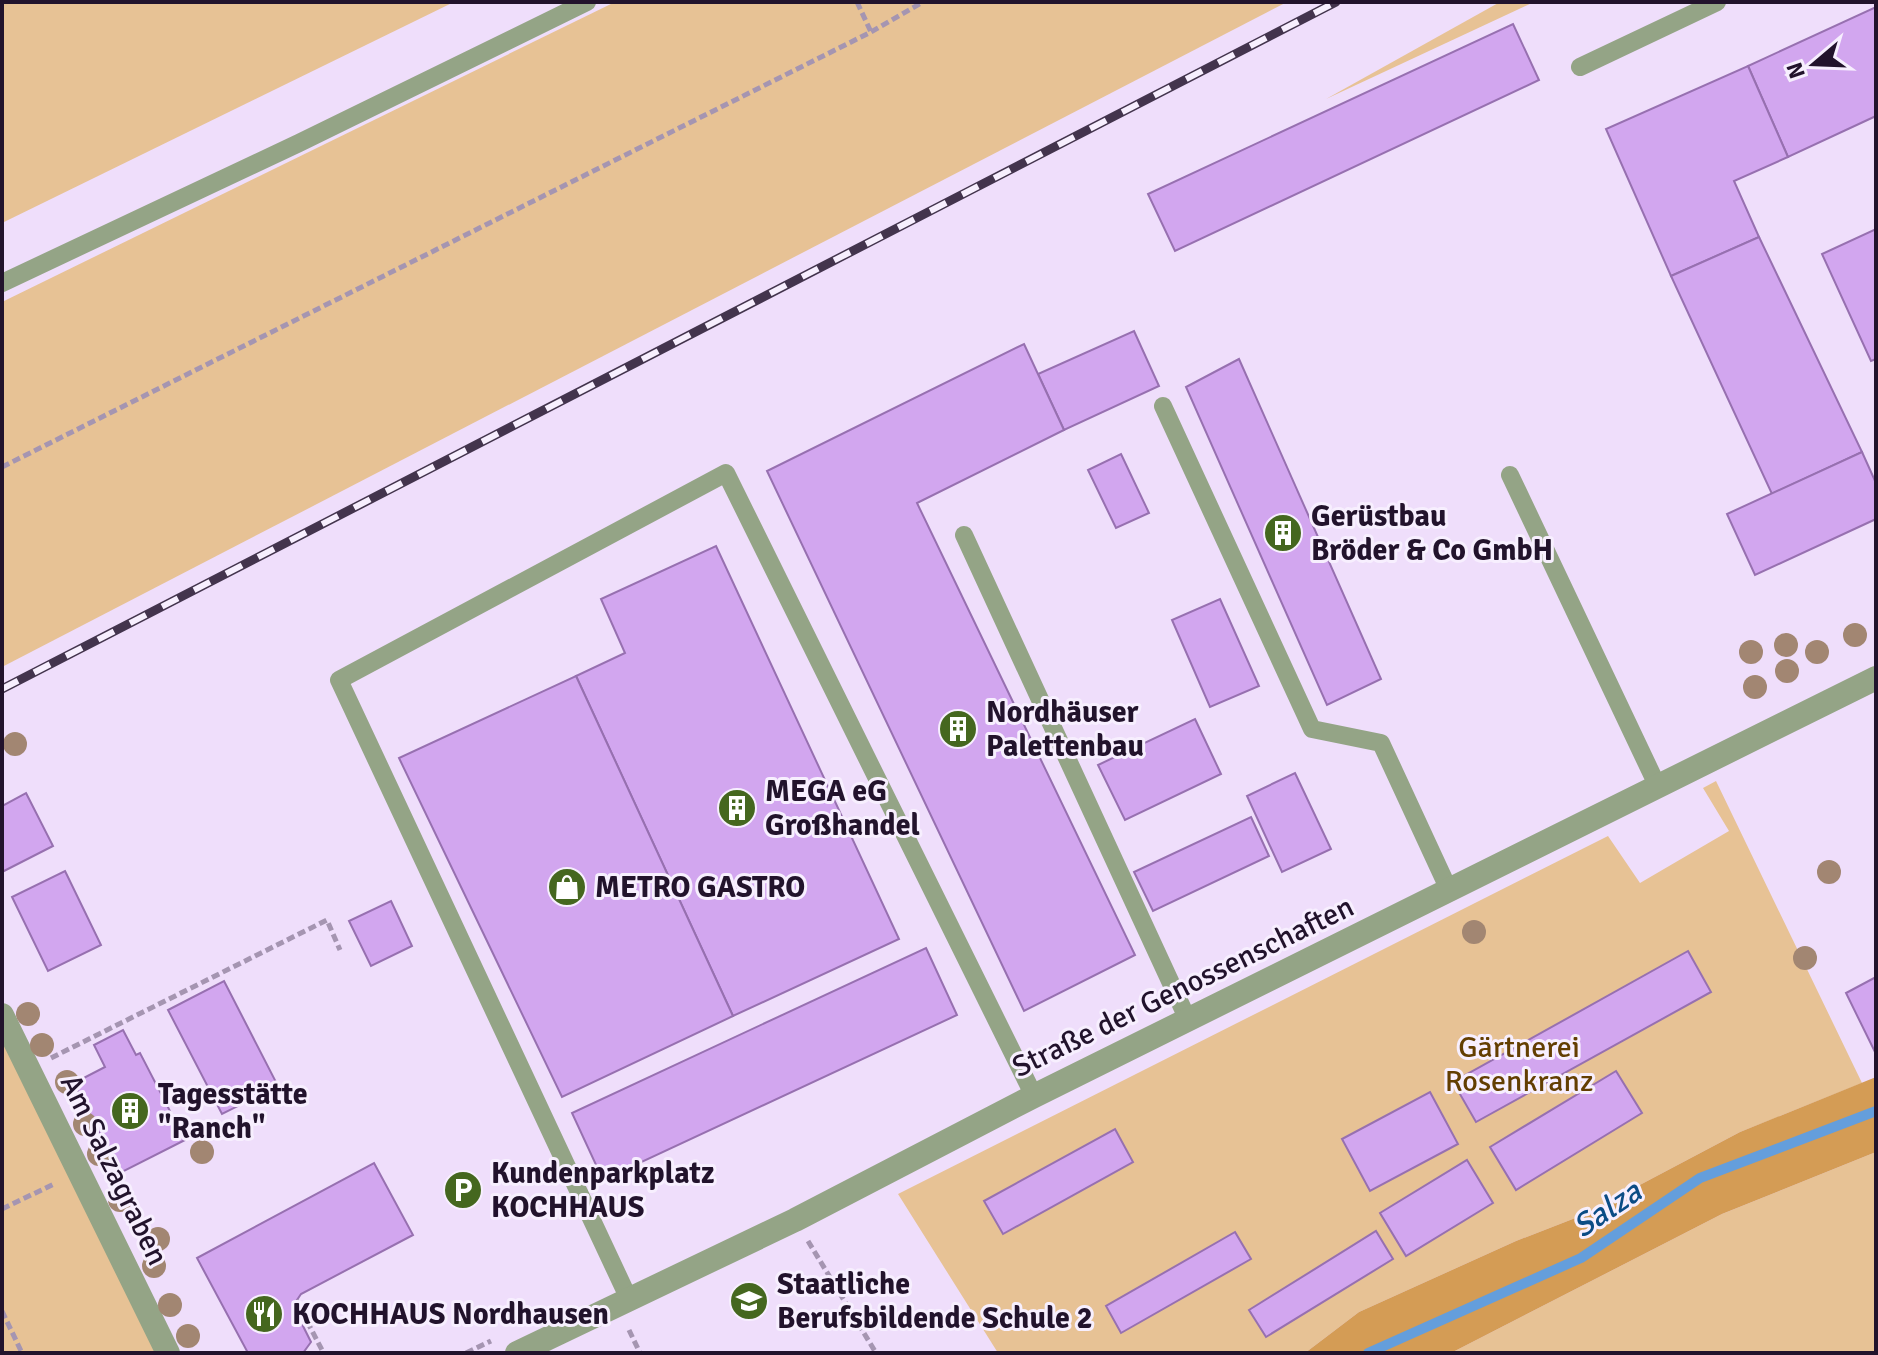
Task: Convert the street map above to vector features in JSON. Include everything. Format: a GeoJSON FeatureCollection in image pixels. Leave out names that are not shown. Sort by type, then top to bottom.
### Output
{"type":"FeatureCollection","features":[{"type":"Feature","properties":{"kind":"street","name":"Straße der Genossenschaften"},"geometry":{"type":"LineString","coordinates":[[517,1353],[628,1297],[795,1220],[1034,1096],[1876,678]]}},
{"type":"Feature","properties":{"kind":"street","name":"Am Salzagraben"},"geometry":{"type":"LineString","coordinates":[[2,1015],[168,1353]]}},
{"type":"Feature","properties":{"kind":"lane"},"geometry":{"type":"LineString","coordinates":[[2,283],[587,2]]}},
{"type":"Feature","properties":{"kind":"lane"},"geometry":{"type":"LineString","coordinates":[[1580,67],[1717,2]]}},
{"type":"Feature","properties":{"kind":"lane"},"geometry":{"type":"LineString","coordinates":[[1163,406],[1312,729],[1381,743],[1449,890]]}},
{"type":"Feature","properties":{"kind":"lane"},"geometry":{"type":"LineString","coordinates":[[628,1297],[339,680],[726,473],[1034,1096]]}},
{"type":"Feature","properties":{"kind":"lane"},"geometry":{"type":"LineString","coordinates":[[1510,475],[1657,785]]}},
{"type":"Feature","properties":{"kind":"lane"},"geometry":{"type":"LineString","coordinates":[[964,535],[1188,1020]]}},
{"type":"Feature","properties":{"kind":"path"},"geometry":{"type":"LineString","coordinates":[[857,2],[871,32]]}},
{"type":"Feature","properties":{"kind":"path"},"geometry":{"type":"LineString","coordinates":[[2,467],[871,32],[923,2]]}},
{"type":"Feature","properties":{"kind":"path"},"geometry":{"type":"LineString","coordinates":[[29,1069],[327,920],[340,950]]}},
{"type":"Feature","properties":{"kind":"path"},"geometry":{"type":"LineString","coordinates":[[2,1209],[78,1172]]}},
{"type":"Feature","properties":{"kind":"path"},"geometry":{"type":"LineString","coordinates":[[795,1220],[876,1353]]}},
{"type":"Feature","properties":{"kind":"path"},"geometry":{"type":"LineString","coordinates":[[296,1300],[322,1350]]}},
{"type":"Feature","properties":{"kind":"path"},"geometry":{"type":"LineString","coordinates":[[2,1311],[22,1353]]}},
{"type":"Feature","properties":{"kind":"green space"},"geometry":{"type":"Polygon","coordinates":[[[2,2],[454,2],[2,223],[2,2]]]}},
{"type":"Feature","properties":{"kind":"green space"},"geometry":{"type":"Polygon","coordinates":[[[615,2],[1287,2],[2,667],[2,302],[615,2]]]}},
{"type":"Feature","properties":{"kind":"green space"},"geometry":{"type":"Polygon","coordinates":[[[1500,2],[1534,2],[1326,99],[1500,2]]]}},
{"type":"Feature","properties":{"kind":"green space","name":"Gärtnerei Rosenkranz"},"geometry":{"type":"Polygon","coordinates":[[[1716,781],[1862,1083],[1740,1132],[1583,1215],[1516,1241],[1359,1312],[1305,1353],[998,1353],[898,1194],[1608,836],[1640,883],[1729,831],[1703,788],[1716,781]]]}},
{"type":"Feature","properties":{"kind":"green space"},"geometry":{"type":"Polygon","coordinates":[[[2,1002],[176,1353],[2,1353],[2,1002]]]}},
{"type":"Feature","properties":{"kind":"green space"},"geometry":{"type":"Polygon","coordinates":[[[1876,1152],[1876,1353],[1451,1353],[1722,1214],[1876,1152]]]}},
{"type":"Feature","properties":{"kind":"shaded area"},"geometry":{"type":"Polygon","coordinates":[[[1876,1077],[1876,1152],[1722,1214],[1451,1353],[1305,1353],[1359,1312],[1516,1241],[1583,1215],[1740,1132],[1876,1077]]]}},
{"type":"Feature","properties":{"kind":"building"},"geometry":{"type":"Polygon","coordinates":[[[1876,7],[1876,116],[1788,157],[1748,66],[1876,7]]]}},
{"type":"Feature","properties":{"kind":"building"},"geometry":{"type":"Polygon","coordinates":[[[1513,24],[1539,80],[1175,251],[1148,194],[1513,24]]]}},
{"type":"Feature","properties":{"kind":"building"},"geometry":{"type":"Polygon","coordinates":[[[1748,66],[1788,157],[1734,181],[1759,237],[1671,276],[1606,129],[1748,66]]]}},
{"type":"Feature","properties":{"kind":"building"},"geometry":{"type":"Polygon","coordinates":[[[1876,229],[1876,359],[1871,361],[1822,254],[1876,229]]]}},
{"type":"Feature","properties":{"kind":"building"},"geometry":{"type":"Polygon","coordinates":[[[1759,237],[1862,452],[1772,494],[1671,276],[1759,237]]]}},
{"type":"Feature","properties":{"kind":"building"},"geometry":{"type":"Polygon","coordinates":[[[1134,331],[1159,386],[1064,430],[1038,374],[1134,331]]]}},
{"type":"Feature","properties":{"kind":"building","name":"Nordhäuser Palettenbau"},"geometry":{"type":"Polygon","coordinates":[[[1024,344],[1064,430],[917,503],[1135,955],[1024,1011],[767,471],[1024,344]]]}},
{"type":"Feature","properties":{"kind":"building","name":"Gerüstbau Bröder & Co GmbH"},"geometry":{"type":"Polygon","coordinates":[[[1239,359],[1381,679],[1327,705],[1186,387],[1239,359]]]}},
{"type":"Feature","properties":{"kind":"building"},"geometry":{"type":"Polygon","coordinates":[[[1862,452],[1876,483],[1876,519],[1755,575],[1727,514],[1862,452]]]}},
{"type":"Feature","properties":{"kind":"building"},"geometry":{"type":"Polygon","coordinates":[[[1121,454],[1149,513],[1116,528],[1088,470],[1121,454]]]}},
{"type":"Feature","properties":{"kind":"building","name":"MEGA eG Großhandel"},"geometry":{"type":"Polygon","coordinates":[[[716,546],[899,939],[733,1016],[576,676],[625,653],[601,599],[716,546]]]}},
{"type":"Feature","properties":{"kind":"building"},"geometry":{"type":"Polygon","coordinates":[[[1220,599],[1259,686],[1210,707],[1172,620],[1220,599]]]}},
{"type":"Feature","properties":{"kind":"building","name":"METRO GASTRO"},"geometry":{"type":"Polygon","coordinates":[[[576,676],[733,1016],[562,1097],[399,758],[576,676]]]}},
{"type":"Feature","properties":{"kind":"building"},"geometry":{"type":"Polygon","coordinates":[[[1195,719],[1221,774],[1125,820],[1098,765],[1195,719]]]}},
{"type":"Feature","properties":{"kind":"building"},"geometry":{"type":"Polygon","coordinates":[[[1295,773],[1331,849],[1282,872],[1247,796],[1295,773]]]}},
{"type":"Feature","properties":{"kind":"building"},"geometry":{"type":"Polygon","coordinates":[[[26,793],[53,846],[2,872],[2,806],[26,793]]]}},
{"type":"Feature","properties":{"kind":"building"},"geometry":{"type":"Polygon","coordinates":[[[1251,817],[1269,856],[1153,911],[1134,872],[1251,817]]]}},
{"type":"Feature","properties":{"kind":"building"},"geometry":{"type":"Polygon","coordinates":[[[65,871],[101,945],[48,971],[12,897],[65,871]]]}},
{"type":"Feature","properties":{"kind":"building"},"geometry":{"type":"Polygon","coordinates":[[[391,901],[412,946],[371,966],[349,921],[391,901]]]}},
{"type":"Feature","properties":{"kind":"building"},"geometry":{"type":"Polygon","coordinates":[[[926,948],[957,1015],[603,1180],[572,1113],[926,948]]]}},
{"type":"Feature","properties":{"kind":"building"},"geometry":{"type":"Polygon","coordinates":[[[1688,951],[1711,992],[1476,1122],[1453,1082],[1688,951]]]}},
{"type":"Feature","properties":{"kind":"building"},"geometry":{"type":"Polygon","coordinates":[[[1876,977],[1876,1054],[1846,993],[1876,977]]]}},
{"type":"Feature","properties":{"kind":"building"},"geometry":{"type":"Polygon","coordinates":[[[224,981],[278,1086],[222,1114],[168,1010],[224,981]]]}},
{"type":"Feature","properties":{"kind":"building","name":"Tagesstätte \"Ranch\""},"geometry":{"type":"Polygon","coordinates":[[[123,1030],[136,1055],[140,1053],[185,1140],[120,1173],[74,1083],[105,1067],[94,1045],[123,1030]]]}},
{"type":"Feature","properties":{"kind":"building"},"geometry":{"type":"Polygon","coordinates":[[[1616,1071],[1642,1113],[1516,1190],[1490,1147],[1616,1071]]]}},
{"type":"Feature","properties":{"kind":"building"},"geometry":{"type":"Polygon","coordinates":[[[1430,1092],[1458,1144],[1370,1191],[1342,1139],[1430,1092]]]}},
{"type":"Feature","properties":{"kind":"building"},"geometry":{"type":"Polygon","coordinates":[[[1115,1129],[1133,1162],[1003,1234],[984,1201],[1115,1129]]]}},
{"type":"Feature","properties":{"kind":"building"},"geometry":{"type":"Polygon","coordinates":[[[1467,1160],[1493,1203],[1406,1256],[1380,1213],[1467,1160]]]}},
{"type":"Feature","properties":{"kind":"building"},"geometry":{"type":"Polygon","coordinates":[[[374,1163],[413,1235],[301,1294],[293,1306],[311,1342],[303,1353],[248,1353],[197,1258],[374,1163]]]}},
{"type":"Feature","properties":{"kind":"building"},"geometry":{"type":"Polygon","coordinates":[[[1376,1231],[1393,1259],[1266,1337],[1249,1310],[1376,1231]]]}},
{"type":"Feature","properties":{"kind":"building"},"geometry":{"type":"Polygon","coordinates":[[[1235,1232],[1251,1259],[1121,1333],[1106,1306],[1235,1232]]]}},
{"type":"Feature","properties":{"kind":"waterway","name":"Salza"},"geometry":{"type":"LineString","coordinates":[[1368,1353],[1581,1258],[1700,1178],[1876,1111]]}},
{"type":"Feature","properties":{"kind":"railway"},"geometry":{"type":"LineString","coordinates":[[2,689],[1336,2]]}},
{"type":"Feature","properties":{"kind":"place","name":"Gerüstbau Bröder & Co GmbH"},"geometry":{"type":"Point","coordinates":[1283,533]}},
{"type":"Feature","properties":{"kind":"place","name":"Nordhäuser Palettenbau"},"geometry":{"type":"Point","coordinates":[958,729]}},
{"type":"Feature","properties":{"kind":"place","name":"MEGA eG Großhandel"},"geometry":{"type":"Point","coordinates":[737,808]}},
{"type":"Feature","properties":{"kind":"place","name":"METRO GASTRO"},"geometry":{"type":"Point","coordinates":[567,887]}},
{"type":"Feature","properties":{"kind":"place","name":"Tagesstätte \"Ranch\""},"geometry":{"type":"Point","coordinates":[130,1111]}},
{"type":"Feature","properties":{"kind":"place","name":"Kundenparkplatz KOCHHAUS"},"geometry":{"type":"Point","coordinates":[463,1190]}},
{"type":"Feature","properties":{"kind":"place","name":"Staatliche Berufsbildende Schule 2"},"geometry":{"type":"Point","coordinates":[749,1301]}},
{"type":"Feature","properties":{"kind":"place","name":"KOCHHAUS Nordhausen"},"geometry":{"type":"Point","coordinates":[264,1314]}}]}
